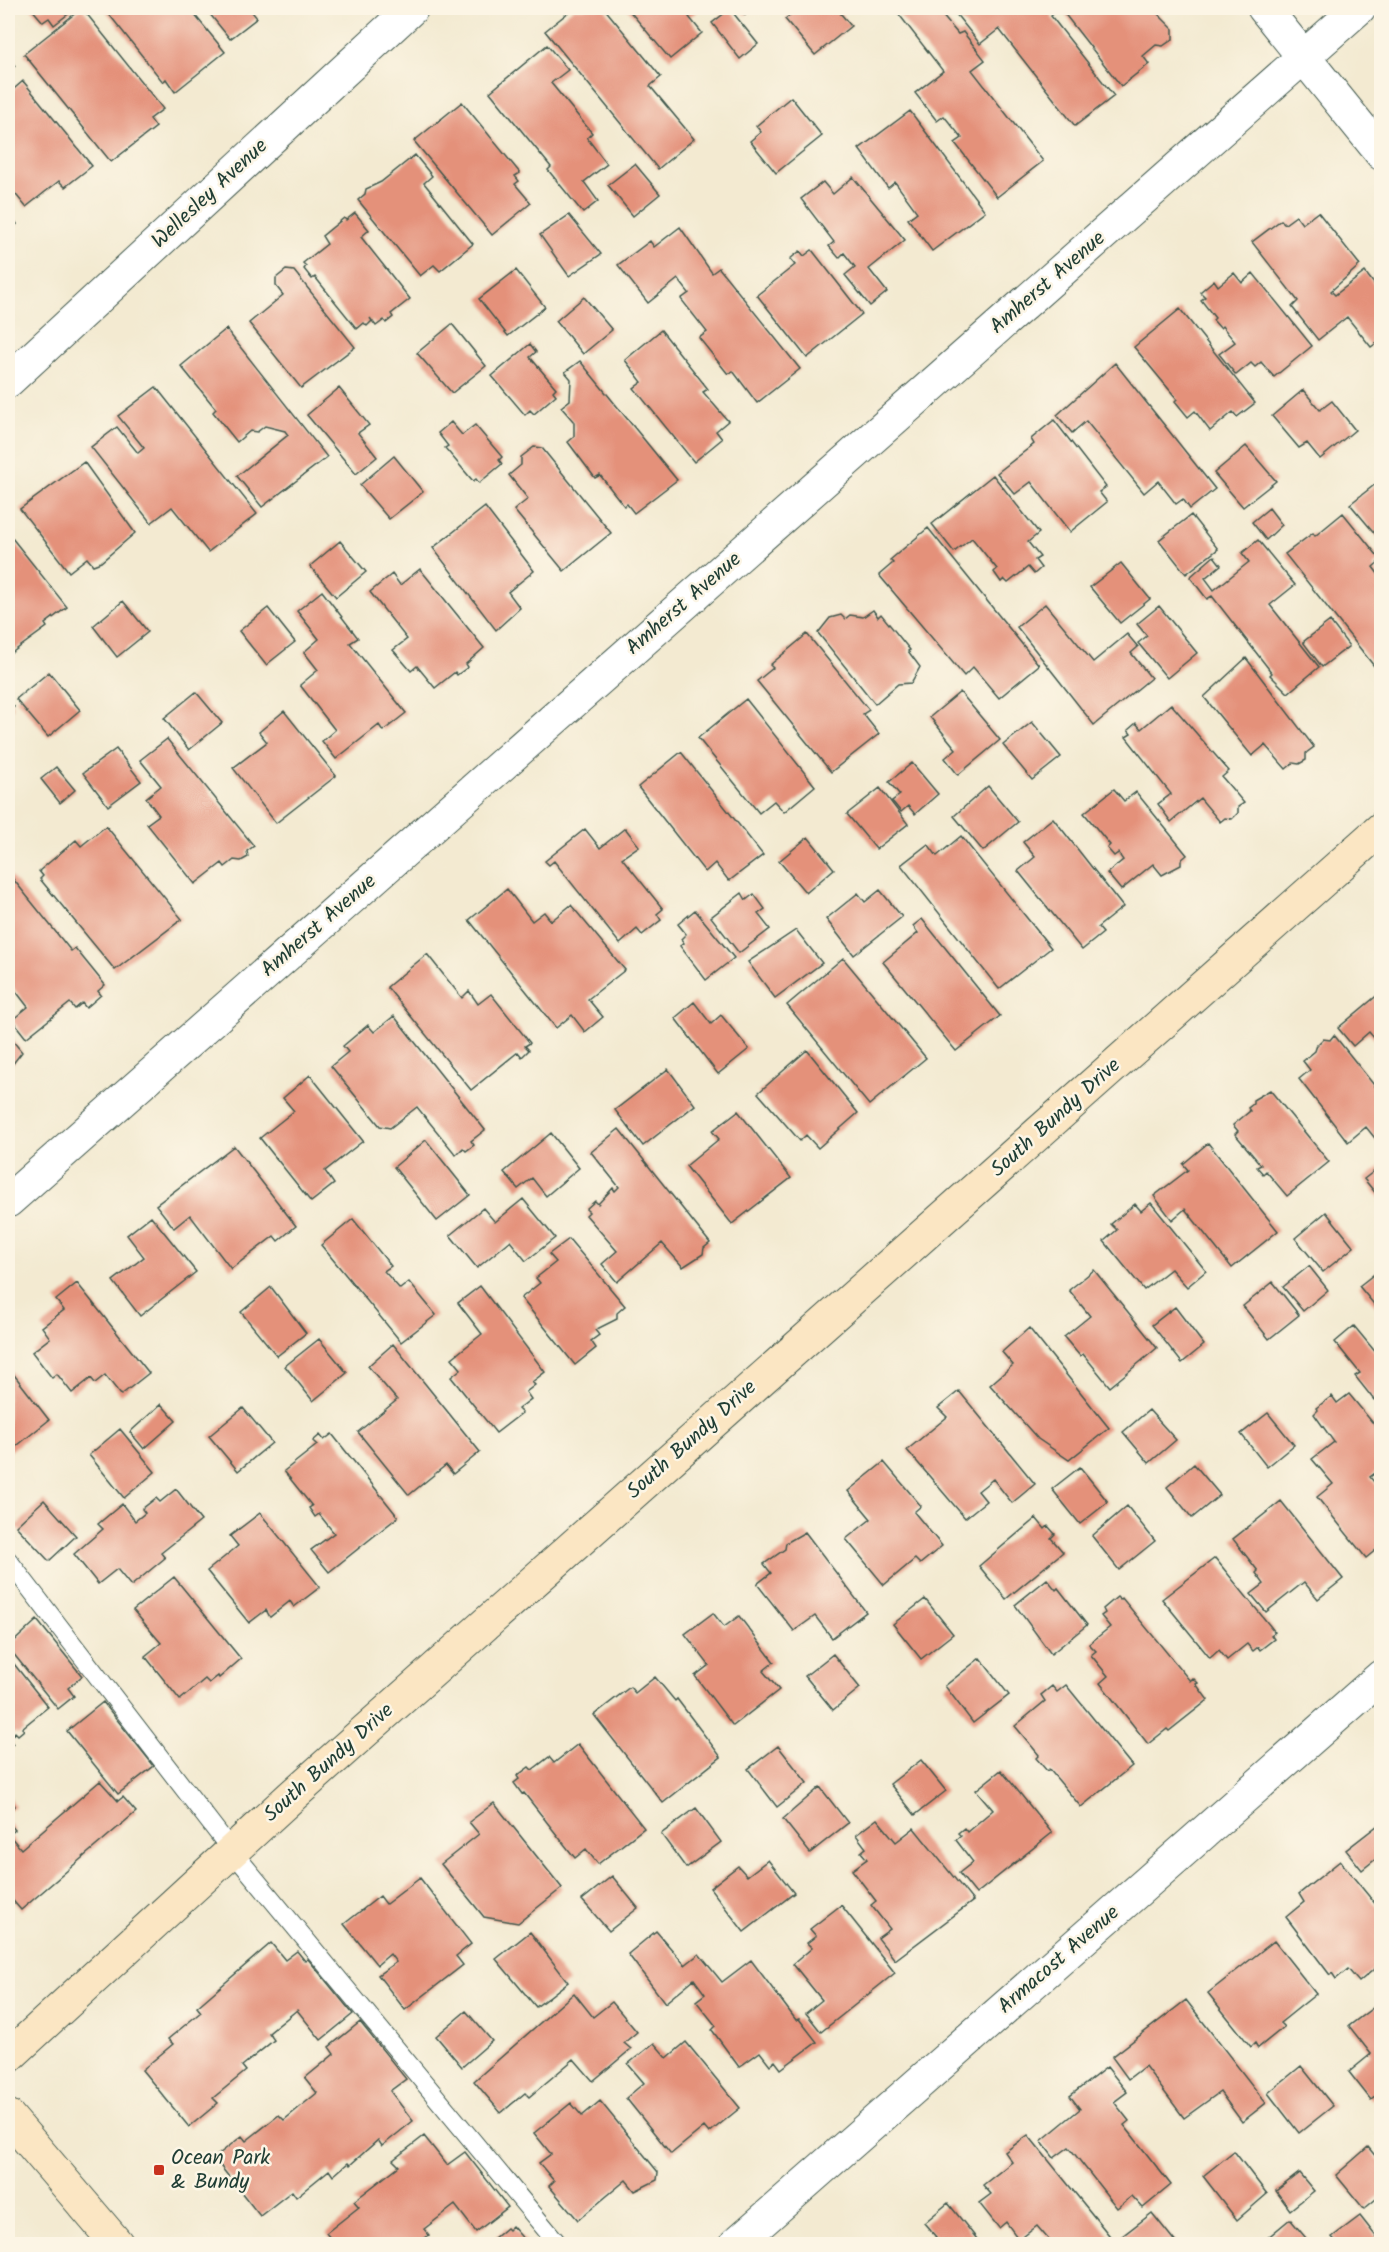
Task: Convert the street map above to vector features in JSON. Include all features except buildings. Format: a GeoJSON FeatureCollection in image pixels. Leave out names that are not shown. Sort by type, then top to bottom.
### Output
{"type":"FeatureCollection","features":[{"type":"Feature","properties":{"kind":"main road","name":"South Bundy Drive"},"geometry":{"type":"LineString","coordinates":[[8,2057],[231,1851],[1382,828]]}},
{"type":"Feature","properties":{"kind":"main road"},"geometry":{"type":"LineString","coordinates":[[8,2116],[117,2244]]}},
{"type":"Feature","properties":{"kind":"street","name":"Wellesley Avenue"},"geometry":{"type":"LineString","coordinates":[[8,381],[412,8]]}},
{"type":"Feature","properties":{"kind":"street"},"geometry":{"type":"LineString","coordinates":[[1264,8],[1382,154]]}},
{"type":"Feature","properties":{"kind":"street","name":"Amherst Avenue"},"geometry":{"type":"LineString","coordinates":[[8,1201],[1359,8]]}},
{"type":"Feature","properties":{"kind":"street","name":"Armacost Avenue"},"geometry":{"type":"LineString","coordinates":[[736,2244],[1382,1676]]}},
{"type":"Feature","properties":{"kind":"lane"},"geometry":{"type":"LineString","coordinates":[[8,1560],[231,1851],[558,2244]]}},
{"type":"Feature","properties":{"kind":"place","name":"Ocean Park & Bundy"},"geometry":{"type":"Point","coordinates":[159,2170]}}]}
